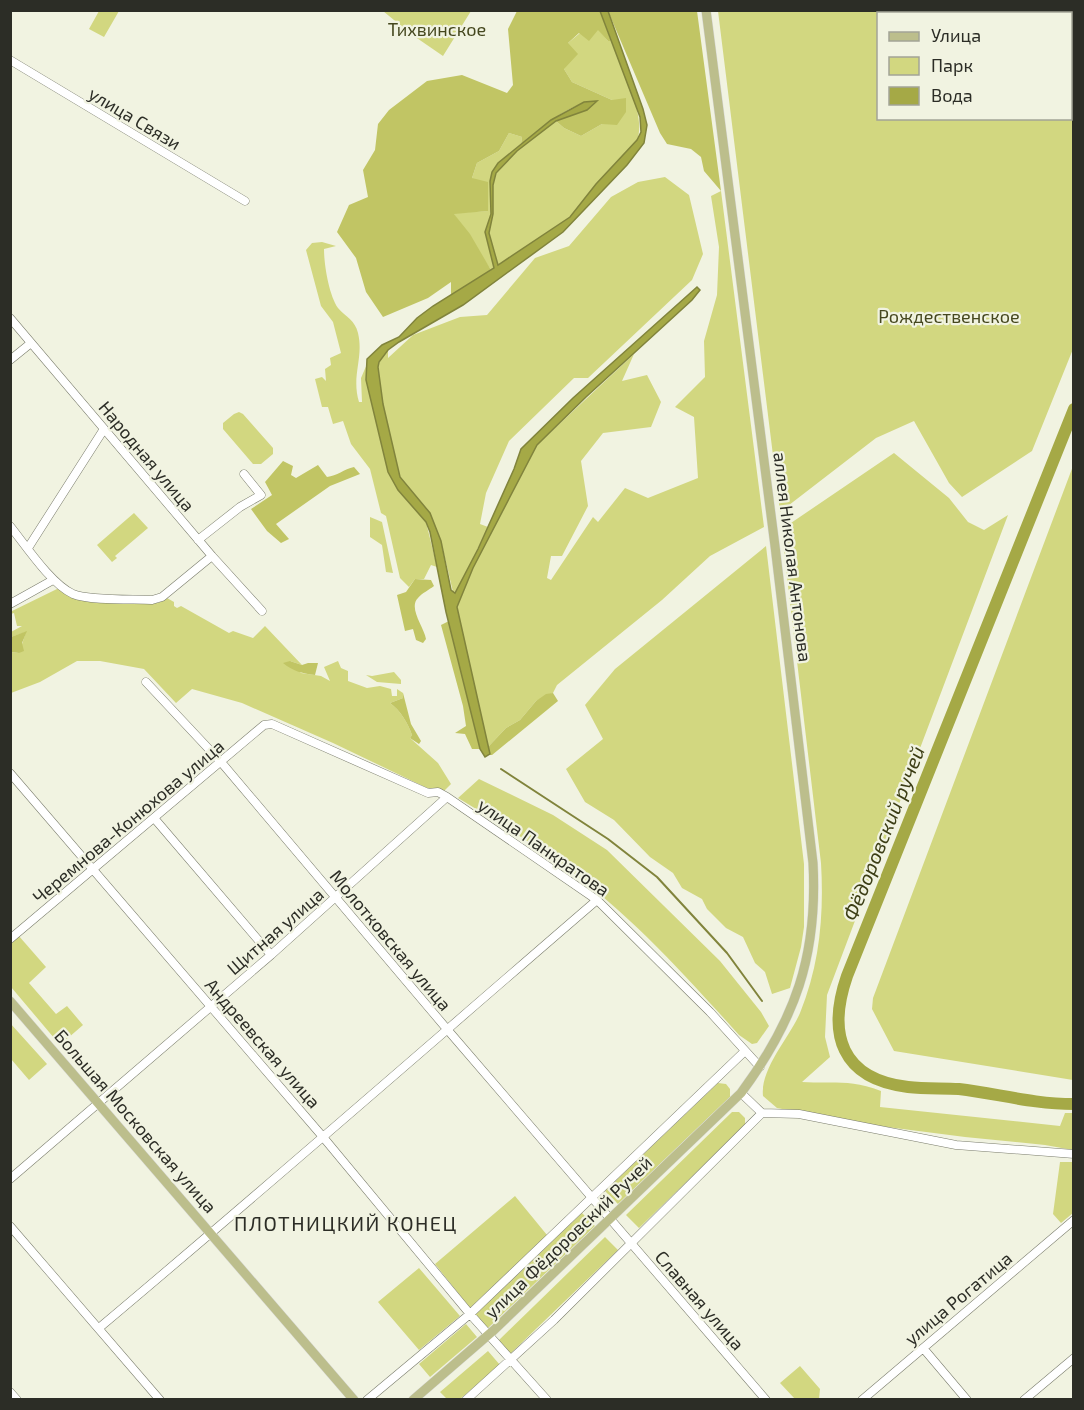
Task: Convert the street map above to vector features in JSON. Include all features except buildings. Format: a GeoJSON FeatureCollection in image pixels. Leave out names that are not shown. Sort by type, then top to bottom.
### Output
{"type":"FeatureCollection","features":[{"type":"Feature","properties":{"kind":"main road","name":"аллея Николая Антонова"},"geometry":{"type":"LineString","coordinates":[[706,10],[777,557],[814,887],[813,928],[802,979],[791,1009],[760,1067],[741,1093]]}},
{"type":"Feature","properties":{"kind":"main road","name":"Большая Московская улица"},"geometry":{"type":"LineString","coordinates":[[10,1001],[354,1400]]}},
{"type":"Feature","properties":{"kind":"main road","name":"улица Фёдоровский Ручей"},"geometry":{"type":"LineString","coordinates":[[413,1400],[489,1335],[741,1093]]}},
{"type":"Feature","properties":{"kind":"street","name":"улица Связи"},"geometry":{"type":"LineString","coordinates":[[10,60],[245,201]]}},
{"type":"Feature","properties":{"kind":"street","name":"Народная улица"},"geometry":{"type":"LineString","coordinates":[[10,318],[198,540],[262,611]]}},
{"type":"Feature","properties":{"kind":"street"},"geometry":{"type":"LineString","coordinates":[[10,360],[31,343]]}},
{"type":"Feature","properties":{"kind":"street"},"geometry":{"type":"LineString","coordinates":[[28,548],[104,429]]}},
{"type":"Feature","properties":{"kind":"street"},"geometry":{"type":"LineString","coordinates":[[198,540],[240,507],[261,495],[244,474]]}},
{"type":"Feature","properties":{"kind":"street"},"geometry":{"type":"LineString","coordinates":[[10,526],[54,581],[73,594],[85,597],[152,600],[167,594],[212,556]]}},
{"type":"Feature","properties":{"kind":"street"},"geometry":{"type":"LineString","coordinates":[[10,604],[54,581]]}},
{"type":"Feature","properties":{"kind":"street","name":"Молотковская улица"},"geometry":{"type":"LineString","coordinates":[[146,682],[221,762],[611,1219]]}},
{"type":"Feature","properties":{"kind":"street","name":"улица Панкратова"},"geometry":{"type":"LineString","coordinates":[[264,725],[272,724],[428,793],[438,792],[597,900],[710,1012],[760,1067]]}},
{"type":"Feature","properties":{"kind":"street","name":"Черемнова-Конюхова улица"},"geometry":{"type":"LineString","coordinates":[[10,939],[264,725]]}},
{"type":"Feature","properties":{"kind":"street","name":"Андреевская улица"},"geometry":{"type":"LineString","coordinates":[[10,773],[323,1137],[470,1314],[547,1400]]}},
{"type":"Feature","properties":{"kind":"street","name":"Щитная улица"},"geometry":{"type":"LineString","coordinates":[[10,1179],[271,955],[447,797]]}},
{"type":"Feature","properties":{"kind":"street"},"geometry":{"type":"LineString","coordinates":[[154,818],[271,955]]}},
{"type":"Feature","properties":{"kind":"street"},"geometry":{"type":"LineString","coordinates":[[99,1328],[597,900]]}},
{"type":"Feature","properties":{"kind":"street"},"geometry":{"type":"LineString","coordinates":[[367,1400],[470,1314],[745,1051]]}},
{"type":"Feature","properties":{"kind":"street"},"geometry":{"type":"LineString","coordinates":[[741,1093],[762,1113],[799,1114],[956,1144],[1074,1154]]}},
{"type":"Feature","properties":{"kind":"street"},"geometry":{"type":"LineString","coordinates":[[466,1400],[512,1360],[762,1113]]}},
{"type":"Feature","properties":{"kind":"street","name":"Славная улица"},"geometry":{"type":"LineString","coordinates":[[611,1219],[766,1400]]}},
{"type":"Feature","properties":{"kind":"street","name":"улица Рогатица"},"geometry":{"type":"LineString","coordinates":[[862,1400],[1074,1220]]}},
{"type":"Feature","properties":{"kind":"street"},"geometry":{"type":"LineString","coordinates":[[10,1226],[160,1400]]}},
{"type":"Feature","properties":{"kind":"street"},"geometry":{"type":"LineString","coordinates":[[923,1348],[967,1400]]}},
{"type":"Feature","properties":{"kind":"street"},"geometry":{"type":"LineString","coordinates":[[1024,1400],[1074,1358]]}},
{"type":"Feature","properties":{"kind":"street"},"geometry":{"type":"LineString","coordinates":[[10,1392],[17,1400]]}},
{"type":"Feature","properties":{"kind":"green space"},"geometry":{"type":"Polygon","coordinates":[[[99,11],[119,11],[104,37],[89,29],[99,11]]]}},
{"type":"Feature","properties":{"kind":"green space","name":"Тихвинское"},"geometry":{"type":"Polygon","coordinates":[[[383,11],[471,11],[443,56],[383,11]]]}},
{"type":"Feature","properties":{"kind":"green space"},"geometry":{"type":"Polygon","coordinates":[[[517,11],[600,11],[611,41],[608,41],[598,30],[589,41],[579,33],[568,43],[578,54],[564,69],[572,82],[612,100],[626,98],[626,112],[617,125],[602,124],[581,136],[564,128],[556,121],[587,110],[596,102],[586,103],[556,117],[521,144],[522,137],[509,133],[499,151],[477,163],[472,178],[488,182],[488,211],[454,214],[470,234],[491,270],[451,296],[451,282],[428,298],[383,317],[366,292],[356,258],[337,232],[349,205],[368,197],[363,170],[375,150],[378,124],[389,110],[427,81],[462,75],[507,93],[513,85],[508,29],[517,11]]]}},
{"type":"Feature","properties":{"kind":"green space"},"geometry":{"type":"Polygon","coordinates":[[[608,11],[697,11],[721,191],[704,171],[701,157],[691,149],[667,144],[660,133],[608,11]]]}},
{"type":"Feature","properties":{"kind":"green space","name":"Рождественское"},"geometry":{"type":"Polygon","coordinates":[[[718,11],[1000,12],[877,12],[877,120],[1072,120],[1073,15],[1073,349],[1032,451],[962,497],[949,483],[914,421],[876,438],[780,512],[718,11]]]}},
{"type":"Feature","properties":{"kind":"green space"},"geometry":{"type":"Polygon","coordinates":[[[598,29],[608,41],[611,41],[636,104],[639,118],[637,140],[570,217],[498,265],[489,233],[496,173],[517,151],[556,121],[564,128],[581,136],[602,124],[612,100],[572,82],[564,69],[568,43],[580,33],[598,29]]]}},
{"type":"Feature","properties":{"kind":"green space"},"geometry":{"type":"Polygon","coordinates":[[[509,133],[522,137],[521,144],[498,163],[492,172],[491,214],[485,232],[494,268],[491,270],[453,213],[488,211],[472,178],[477,163],[499,151],[509,133]]]}},
{"type":"Feature","properties":{"kind":"green space"},"geometry":{"type":"Polygon","coordinates":[[[665,177],[689,195],[703,254],[692,280],[588,378],[574,378],[509,441],[486,493],[480,524],[488,527],[458,591],[453,592],[441,541],[430,513],[400,477],[383,404],[379,362],[388,350],[388,358],[413,335],[460,317],[487,315],[535,258],[569,246],[611,197],[638,182],[665,177]]]}},
{"type":"Feature","properties":{"kind":"green space"},"geometry":{"type":"Polygon","coordinates":[[[721,191],[764,527],[710,556],[662,600],[557,685],[553,693],[536,701],[520,720],[506,728],[488,747],[457,607],[473,568],[537,445],[634,354],[622,381],[647,375],[661,402],[651,427],[603,433],[581,461],[588,506],[562,556],[551,556],[547,578],[551,580],[593,517],[598,522],[625,488],[648,498],[698,478],[694,417],[675,407],[705,377],[704,341],[717,295],[719,247],[711,196],[721,191]]]}},
{"type":"Feature","properties":{"kind":"green space"},"geometry":{"type":"Polygon","coordinates":[[[322,242],[336,246],[324,249],[330,288],[338,308],[352,322],[358,333],[360,351],[356,384],[359,402],[362,402],[361,378],[367,364],[367,380],[388,472],[398,490],[426,522],[437,567],[431,565],[424,579],[415,579],[409,587],[400,578],[386,516],[381,513],[370,469],[351,444],[343,421],[333,424],[328,407],[322,407],[315,379],[322,377],[326,381],[325,369],[331,365],[330,358],[341,353],[333,322],[321,306],[306,250],[312,243],[322,242]]]}},
{"type":"Feature","properties":{"kind":"green space"},"geometry":{"type":"Polygon","coordinates":[[[239,412],[273,448],[273,454],[261,464],[253,464],[223,429],[223,423],[239,412]]]}},
{"type":"Feature","properties":{"kind":"green space"},"geometry":{"type":"Polygon","coordinates":[[[894,453],[949,498],[968,522],[984,530],[1008,515],[827,995],[825,1037],[830,1057],[802,1082],[851,1083],[870,1087],[881,1091],[880,1107],[1060,1126],[1065,1113],[1073,1113],[1073,1150],[856,1123],[777,1108],[763,1096],[763,1086],[770,1064],[795,1023],[807,995],[819,939],[822,901],[821,863],[782,535],[788,525],[894,453]]]}},
{"type":"Feature","properties":{"kind":"green space"},"geometry":{"type":"Polygon","coordinates":[[[283,461],[293,466],[291,475],[296,478],[318,465],[327,477],[354,467],[360,474],[330,486],[276,524],[289,539],[281,543],[267,531],[251,509],[272,495],[265,482],[283,461]]]}},
{"type":"Feature","properties":{"kind":"green space"},"geometry":{"type":"Polygon","coordinates":[[[1073,466],[1073,1080],[894,1051],[872,1009],[873,998],[1073,466]]]}},
{"type":"Feature","properties":{"kind":"green space"},"geometry":{"type":"Polygon","coordinates":[[[134,513],[148,528],[115,556],[117,558],[112,562],[97,545],[134,513]]]}},
{"type":"Feature","properties":{"kind":"green space"},"geometry":{"type":"Polygon","coordinates":[[[370,517],[382,522],[393,573],[386,572],[382,545],[370,537],[370,517]]]}},
{"type":"Feature","properties":{"kind":"green space"},"geometry":{"type":"Polygon","coordinates":[[[766,546],[804,864],[804,927],[801,947],[790,988],[772,994],[765,972],[755,963],[743,937],[726,928],[707,909],[702,899],[682,888],[673,873],[650,857],[614,820],[585,802],[566,769],[603,739],[585,705],[615,669],[766,546]]]}},
{"type":"Feature","properties":{"kind":"green space"},"geometry":{"type":"Polygon","coordinates":[[[415,579],[431,580],[434,586],[415,602],[416,612],[426,639],[423,643],[416,640],[413,629],[405,631],[397,595],[406,592],[415,579]]]}},
{"type":"Feature","properties":{"kind":"green space"},"geometry":{"type":"Polygon","coordinates":[[[59,588],[81,599],[158,603],[167,598],[174,602],[177,608],[181,606],[229,633],[233,631],[253,638],[265,626],[302,665],[290,661],[301,673],[321,676],[330,681],[324,667],[338,661],[341,668],[348,671],[348,681],[367,688],[380,686],[391,689],[392,696],[397,696],[397,689],[403,693],[403,698],[390,703],[406,721],[412,735],[410,738],[438,763],[451,784],[444,791],[427,788],[242,703],[192,689],[176,703],[144,669],[100,661],[77,661],[40,682],[11,693],[11,652],[19,653],[26,632],[11,637],[11,632],[22,626],[17,626],[14,613],[10,612],[59,588]]]}},
{"type":"Feature","properties":{"kind":"green space"},"geometry":{"type":"Polygon","coordinates":[[[449,621],[480,749],[472,749],[465,734],[455,733],[466,726],[463,706],[441,625],[449,621]]]}},
{"type":"Feature","properties":{"kind":"green space"},"geometry":{"type":"Polygon","coordinates":[[[27,631],[22,643],[24,651],[11,652],[11,637],[27,631]]]}},
{"type":"Feature","properties":{"kind":"green space"},"geometry":{"type":"Polygon","coordinates":[[[290,661],[302,665],[318,663],[315,675],[298,672],[283,663],[290,661]]]}},
{"type":"Feature","properties":{"kind":"green space"},"geometry":{"type":"Polygon","coordinates":[[[394,672],[401,680],[401,684],[377,682],[366,675],[372,676],[394,672]]]}},
{"type":"Feature","properties":{"kind":"green space"},"geometry":{"type":"Polygon","coordinates":[[[403,693],[411,724],[421,741],[419,744],[410,738],[412,735],[406,721],[390,703],[403,698],[403,693]]]}},
{"type":"Feature","properties":{"kind":"green space"},"geometry":{"type":"Polygon","coordinates":[[[553,693],[558,701],[492,755],[489,755],[488,747],[506,728],[520,720],[536,701],[546,694],[553,693]]]}},
{"type":"Feature","properties":{"kind":"green space"},"geometry":{"type":"Polygon","coordinates":[[[479,779],[553,815],[607,850],[720,961],[761,1012],[769,1026],[757,1043],[752,1044],[739,1035],[656,946],[589,885],[512,831],[458,798],[479,779]]]}},
{"type":"Feature","properties":{"kind":"green space"},"geometry":{"type":"Polygon","coordinates":[[[18,935],[46,967],[29,983],[56,1014],[67,1006],[83,1025],[60,1045],[11,987],[10,942],[18,935]]]}},
{"type":"Feature","properties":{"kind":"green space"},"geometry":{"type":"Polygon","coordinates":[[[10,1023],[47,1064],[29,1080],[11,1059],[10,1023]]]}},
{"type":"Feature","properties":{"kind":"green space"},"geometry":{"type":"Polygon","coordinates":[[[718,1083],[726,1084],[730,1089],[730,1097],[618,1204],[605,1191],[718,1083]]]}},
{"type":"Feature","properties":{"kind":"green space"},"geometry":{"type":"Polygon","coordinates":[[[732,1112],[739,1112],[745,1118],[745,1125],[639,1228],[626,1215],[732,1112]]]}},
{"type":"Feature","properties":{"kind":"green space"},"geometry":{"type":"Polygon","coordinates":[[[1060,1162],[1074,1162],[1073,1213],[1061,1223],[1053,1214],[1060,1162]]]}},
{"type":"Feature","properties":{"kind":"green space"},"geometry":{"type":"Polygon","coordinates":[[[515,1196],[547,1235],[470,1308],[435,1264],[515,1196]]]}},
{"type":"Feature","properties":{"kind":"green space"},"geometry":{"type":"Polygon","coordinates":[[[582,1213],[595,1226],[488,1328],[475,1315],[582,1213]]]}},
{"type":"Feature","properties":{"kind":"green space"},"geometry":{"type":"Polygon","coordinates":[[[605,1237],[618,1250],[510,1354],[498,1341],[605,1237]]]}},
{"type":"Feature","properties":{"kind":"green space"},"geometry":{"type":"Polygon","coordinates":[[[419,1268],[460,1316],[419,1350],[378,1302],[419,1268]]]}},
{"type":"Feature","properties":{"kind":"green space"},"geometry":{"type":"Polygon","coordinates":[[[466,1324],[477,1337],[430,1377],[419,1364],[466,1324]]]}},
{"type":"Feature","properties":{"kind":"green space"},"geometry":{"type":"Polygon","coordinates":[[[488,1351],[500,1365],[460,1399],[447,1399],[440,1392],[488,1351]]]}},
{"type":"Feature","properties":{"kind":"green space"},"geometry":{"type":"Polygon","coordinates":[[[800,1366],[820,1389],[819,1399],[795,1399],[780,1383],[800,1366]]]}},
{"type":"Feature","properties":{"kind":"water"},"geometry":{"type":"Polygon","coordinates":[[[600,11],[608,11],[643,109],[647,125],[644,143],[627,165],[563,232],[463,305],[388,350],[378,367],[383,404],[400,477],[430,513],[441,541],[451,590],[455,593],[478,549],[521,449],[573,398],[697,287],[700,290],[537,445],[473,568],[457,607],[490,754],[485,757],[480,749],[446,612],[430,532],[426,522],[398,490],[388,472],[366,380],[367,359],[382,345],[399,337],[417,318],[433,306],[494,268],[485,232],[491,214],[492,172],[498,163],[551,120],[584,102],[597,101],[587,110],[556,121],[517,151],[496,173],[489,233],[498,265],[570,217],[596,184],[637,140],[641,132],[640,117],[600,11]]]}},
{"type":"Feature","properties":{"kind":"waterway","name":"Фёдоровский ручей"},"geometry":{"type":"LineString","coordinates":[[1074,409],[847,976],[841,997],[839,1017],[840,1034],[845,1050],[854,1064],[867,1074],[885,1082],[908,1087],[959,1089],[1030,1101],[1074,1104]]}},
{"type":"Feature","properties":{"kind":"waterway"},"geometry":{"type":"LineString","coordinates":[[501,769],[608,839],[657,877],[727,953],[762,1001]]}},
{"type":"Feature","properties":{"kind":"district","name":"ПЛОТНИЦКИЙ КОНЕЦ"},"geometry":{"type":"Point","coordinates":[346,1223]}}]}
